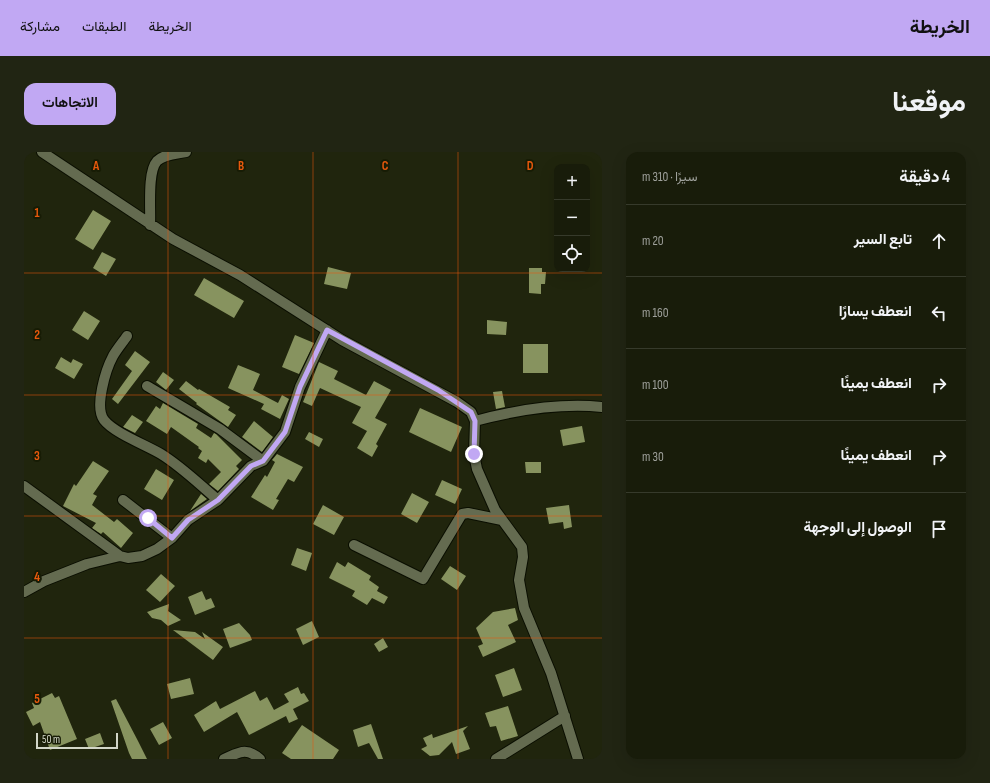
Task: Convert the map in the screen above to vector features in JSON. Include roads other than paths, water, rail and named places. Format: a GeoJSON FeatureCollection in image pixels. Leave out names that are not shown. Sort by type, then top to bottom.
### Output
{"type":"FeatureCollection","features":[{"type":"Feature","properties":{"kind":"street"},"geometry":{"type":"LineString","coordinates":[[42,152],[150,225],[240,275],[327,330],[457,402],[471,412],[475,421],[474,454],[477,469],[495,510],[522,547],[524,556],[519,580],[522,602],[551,673],[578,759]]}},
{"type":"Feature","properties":{"kind":"street"},"geometry":{"type":"LineString","coordinates":[[150,225],[151,180],[153,167],[158,160],[169,155],[186,152]]}},
{"type":"Feature","properties":{"kind":"street"},"geometry":{"type":"LineString","coordinates":[[24,486],[120,556],[128,558],[142,556],[157,549],[172,538],[188,520],[218,500],[251,466],[263,461],[285,432],[300,387],[327,330]]}},
{"type":"Feature","properties":{"kind":"street"},"geometry":{"type":"LineString","coordinates":[[127,336],[114,354],[108,368],[100,409],[103,419],[130,438],[162,455],[218,500]]}},
{"type":"Feature","properties":{"kind":"street"},"geometry":{"type":"LineString","coordinates":[[147,386],[220,429],[263,461]]}},
{"type":"Feature","properties":{"kind":"street"},"geometry":{"type":"LineString","coordinates":[[475,421],[496,415],[539,409],[579,405],[602,407]]}},
{"type":"Feature","properties":{"kind":"street"},"geometry":{"type":"LineString","coordinates":[[123,500],[172,538]]}},
{"type":"Feature","properties":{"kind":"street"},"geometry":{"type":"LineString","coordinates":[[354,545],[422,579],[462,514],[502,520]]}},
{"type":"Feature","properties":{"kind":"street"},"geometry":{"type":"LineString","coordinates":[[24,592],[44,581],[87,564],[120,556]]}},
{"type":"Feature","properties":{"kind":"street"},"geometry":{"type":"LineString","coordinates":[[496,759],[565,716]]}},
{"type":"Feature","properties":{"kind":"street"},"geometry":{"type":"LineString","coordinates":[[224,759],[244,751],[252,753],[260,759]]}}]}
